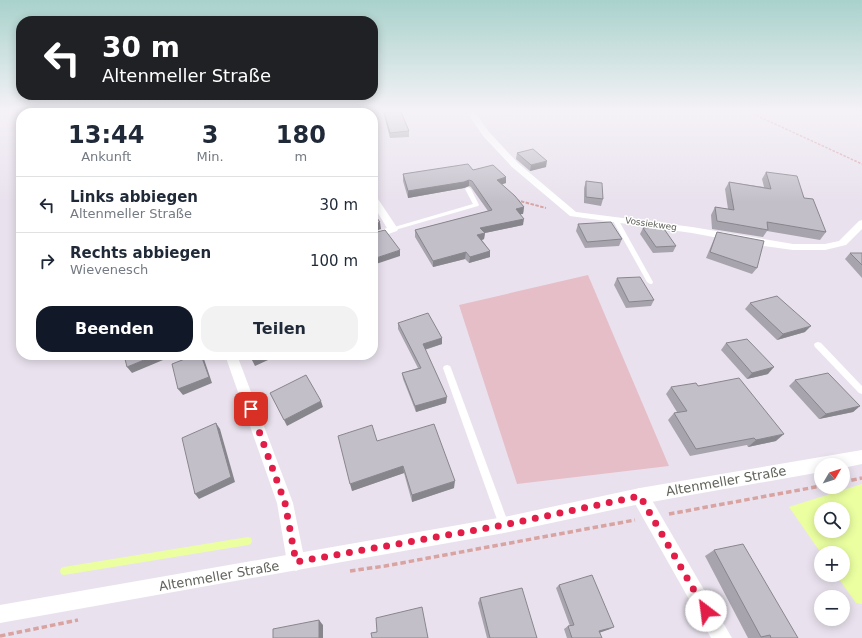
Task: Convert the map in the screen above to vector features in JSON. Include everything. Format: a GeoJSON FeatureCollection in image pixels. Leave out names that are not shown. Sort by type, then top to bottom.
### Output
{"type":"FeatureCollection","features":[{"type":"Feature","properties":{"kind":"street"},"geometry":{"type":"LineString","coordinates":[[493,142],[515,165],[573,214]]}},
{"type":"Feature","properties":{"kind":"street"},"geometry":{"type":"LineString","coordinates":[[378,206],[393,229],[378,234]]}},
{"type":"Feature","properties":{"kind":"street","name":"Vossiekweg"},"geometry":{"type":"LineString","coordinates":[[573,214],[692,230],[756,242],[793,247],[826,247],[842,243],[862,223]]}},
{"type":"Feature","properties":{"kind":"street"},"geometry":{"type":"LineString","coordinates":[[233,360],[285,503],[296,562]]}},
{"type":"Feature","properties":{"kind":"street","name":"Altenmeller Straße"},"geometry":{"type":"LineString","coordinates":[[0,614],[504,525],[640,496],[862,457]]}},
{"type":"Feature","properties":{"kind":"street"},"geometry":{"type":"LineString","coordinates":[[640,496],[722,638]]}},
{"type":"Feature","properties":{"kind":"lane"},"geometry":{"type":"LineString","coordinates":[[393,229],[476,205],[468,189]]}},
{"type":"Feature","properties":{"kind":"lane"},"geometry":{"type":"LineString","coordinates":[[614,219],[650,282]]}},
{"type":"Feature","properties":{"kind":"lane"},"geometry":{"type":"LineString","coordinates":[[818,345],[862,391]]}},
{"type":"Feature","properties":{"kind":"lane"},"geometry":{"type":"LineString","coordinates":[[446,368],[504,525]]}},
{"type":"Feature","properties":{"kind":"path"},"geometry":{"type":"LineString","coordinates":[[814,142],[862,164]]}},
{"type":"Feature","properties":{"kind":"path"},"geometry":{"type":"LineString","coordinates":[[514,200],[573,214]]}},
{"type":"Feature","properties":{"kind":"path"},"geometry":{"type":"LineString","coordinates":[[850,481],[862,478]]}},
{"type":"Feature","properties":{"kind":"path"},"geometry":{"type":"LineString","coordinates":[[348,571],[385,566],[814,487]]}},
{"type":"Feature","properties":{"kind":"shaded area"},"geometry":{"type":"Polygon","coordinates":[[[588,275],[669,466],[517,484],[459,305],[588,275]]]}},
{"type":"Feature","properties":{"kind":"shaded area"},"geometry":{"type":"Polygon","coordinates":[[[862,484],[862,604],[856,603],[850,595],[850,590],[847,590],[841,582],[850,582],[850,546],[816,546],[789,507],[830,494],[850,494],[850,488],[862,484]]]}},
{"type":"Feature","properties":{"kind":"building"},"geometry":{"type":"Polygon","coordinates":[[[533,149],[547,161],[531,165],[517,153],[533,149]]]}},
{"type":"Feature","properties":{"kind":"building"},"geometry":{"type":"Polygon","coordinates":[[[468,164],[473,170],[493,165],[506,177],[497,180],[515,196],[524,207],[516,209],[524,219],[480,228],[485,233],[477,235],[490,251],[470,257],[466,252],[433,261],[415,230],[492,210],[472,181],[469,180],[408,191],[403,174],[468,164]]]}},
{"type":"Feature","properties":{"kind":"building"},"geometry":{"type":"Polygon","coordinates":[[[766,172],[797,176],[804,198],[813,199],[826,232],[767,222],[768,230],[717,221],[715,207],[734,210],[729,182],[771,189],[766,172]]]}},
{"type":"Feature","properties":{"kind":"building"},"geometry":{"type":"Polygon","coordinates":[[[586,181],[602,183],[603,199],[586,197],[586,181]]]}},
{"type":"Feature","properties":{"kind":"building"},"geometry":{"type":"Polygon","coordinates":[[[611,222],[622,239],[587,242],[578,224],[611,222]]]}},
{"type":"Feature","properties":{"kind":"building"},"geometry":{"type":"Polygon","coordinates":[[[662,226],[676,246],[656,247],[643,228],[662,226]]]}},
{"type":"Feature","properties":{"kind":"building"},"geometry":{"type":"Polygon","coordinates":[[[385,230],[400,250],[378,257],[378,232],[385,230]]]}},
{"type":"Feature","properties":{"kind":"building"},"geometry":{"type":"Polygon","coordinates":[[[717,232],[764,241],[757,268],[710,252],[717,232]]]}},
{"type":"Feature","properties":{"kind":"building"},"geometry":{"type":"Polygon","coordinates":[[[850,253],[862,253],[862,265],[850,253]]]}},
{"type":"Feature","properties":{"kind":"building"},"geometry":{"type":"Polygon","coordinates":[[[640,277],[654,300],[629,302],[617,278],[640,277]]]}},
{"type":"Feature","properties":{"kind":"building"},"geometry":{"type":"Polygon","coordinates":[[[777,296],[811,326],[783,334],[750,303],[777,296]]]}},
{"type":"Feature","properties":{"kind":"building"},"geometry":{"type":"Polygon","coordinates":[[[428,313],[442,338],[423,344],[447,397],[415,406],[402,373],[421,368],[398,323],[428,313]]]}},
{"type":"Feature","properties":{"kind":"building"},"geometry":{"type":"Polygon","coordinates":[[[747,339],[774,367],[752,373],[726,343],[747,339]]]}},
{"type":"Feature","properties":{"kind":"building"},"geometry":{"type":"Polygon","coordinates":[[[125,360],[144,360],[127,367],[125,360]]]}},
{"type":"Feature","properties":{"kind":"building"},"geometry":{"type":"Polygon","coordinates":[[[182,360],[203,360],[209,377],[178,389],[172,364],[182,360]]]}},
{"type":"Feature","properties":{"kind":"building"},"geometry":{"type":"Polygon","coordinates":[[[828,373],[860,406],[826,414],[795,380],[828,373]]]}},
{"type":"Feature","properties":{"kind":"building"},"geometry":{"type":"Polygon","coordinates":[[[306,375],[321,401],[284,420],[270,393],[306,375]]]}},
{"type":"Feature","properties":{"kind":"building"},"geometry":{"type":"Polygon","coordinates":[[[739,378],[784,434],[756,440],[754,438],[696,449],[674,413],[687,411],[671,387],[696,383],[698,386],[739,378]]]}},
{"type":"Feature","properties":{"kind":"building"},"geometry":{"type":"Polygon","coordinates":[[[216,423],[231,477],[195,494],[182,438],[216,423]]]}},
{"type":"Feature","properties":{"kind":"building"},"geometry":{"type":"Polygon","coordinates":[[[434,424],[455,481],[412,495],[403,466],[350,484],[338,436],[372,425],[377,441],[434,424]]]}},
{"type":"Feature","properties":{"kind":"building"},"geometry":{"type":"Polygon","coordinates":[[[743,544],[798,638],[771,638],[770,635],[761,637],[714,550],[743,544]]]}},
{"type":"Feature","properties":{"kind":"building"},"geometry":{"type":"Polygon","coordinates":[[[592,575],[614,627],[599,631],[602,638],[572,638],[568,626],[574,625],[559,585],[592,575]]]}},
{"type":"Feature","properties":{"kind":"building"},"geometry":{"type":"Polygon","coordinates":[[[522,588],[537,638],[490,638],[480,598],[522,588]]]}},
{"type":"Feature","properties":{"kind":"building"},"geometry":{"type":"Polygon","coordinates":[[[422,607],[428,638],[372,638],[371,633],[377,632],[376,618],[422,607]]]}},
{"type":"Feature","properties":{"kind":"building"},"geometry":{"type":"Polygon","coordinates":[[[319,620],[319,638],[273,638],[273,629],[319,620]]]}},
{"type":"Feature","properties":{"kind":"waterway"},"geometry":{"type":"LineString","coordinates":[[64,571],[248,541]]}},
{"type":"Feature","properties":{"kind":"route"},"geometry":{"type":"LineString","coordinates":[[251,409],[285,503],[296,562],[504,525],[640,496],[706,611]]}}]}
